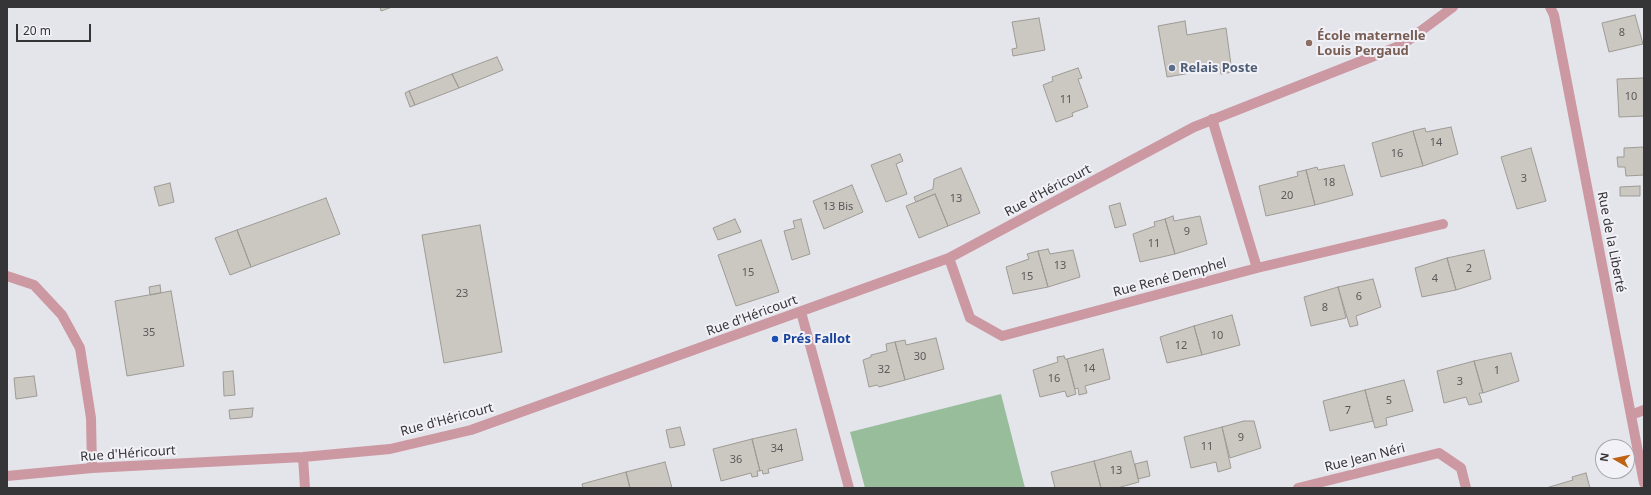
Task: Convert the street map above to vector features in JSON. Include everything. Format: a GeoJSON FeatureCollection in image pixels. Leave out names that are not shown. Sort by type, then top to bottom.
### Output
{"type":"FeatureCollection","features":[{"type":"Feature","properties":{"kind":"street","name":"Rue d'Héricourt"},"geometry":{"type":"LineString","coordinates":[[7,476],[92,468],[303,457],[390,449],[471,430],[949,258],[1212,119],[1402,45],[1453,7]]}},
{"type":"Feature","properties":{"kind":"street","name":"Rue de la Liberté"},"geometry":{"type":"LineString","coordinates":[[1550,7],[1554,15],[1644,483]]}},
{"type":"Feature","properties":{"kind":"street"},"geometry":{"type":"LineString","coordinates":[[1212,119],[1257,268]]}},
{"type":"Feature","properties":{"kind":"street","name":"Rue René Demphel"},"geometry":{"type":"LineString","coordinates":[[949,258],[970,318],[1002,336],[1257,268],[1443,224]]}},
{"type":"Feature","properties":{"kind":"street"},"geometry":{"type":"LineString","coordinates":[[7,276],[34,285],[62,315],[80,348],[91,418],[92,468]]}},
{"type":"Feature","properties":{"kind":"street"},"geometry":{"type":"LineString","coordinates":[[801,312],[849,488]]}},
{"type":"Feature","properties":{"kind":"street"},"geometry":{"type":"LineString","coordinates":[[1630,415],[1644,410]]}},
{"type":"Feature","properties":{"kind":"street","name":"Rue Jean Néri"},"geometry":{"type":"LineString","coordinates":[[1298,488],[1440,453],[1461,468],[1466,488]]}},
{"type":"Feature","properties":{"kind":"street"},"geometry":{"type":"LineString","coordinates":[[303,457],[305,488]]}},
{"type":"Feature","properties":{"kind":"green space"},"geometry":{"type":"Polygon","coordinates":[[[1001,394],[1025,488],[865,488],[850,432],[1001,394]]]}},
{"type":"Feature","properties":{"kind":"building"},"geometry":{"type":"Polygon","coordinates":[[[380,7],[392,7],[381,11],[380,7]]]}},
{"type":"Feature","properties":{"kind":"building"},"geometry":{"type":"Polygon","coordinates":[[[1635,15],[1643,44],[1609,52],[1602,23],[1635,15]]]}},
{"type":"Feature","properties":{"kind":"building"},"geometry":{"type":"Polygon","coordinates":[[[1039,18],[1045,50],[1013,56],[1012,49],[1017,48],[1012,22],[1039,18]]]}},
{"type":"Feature","properties":{"kind":"building"},"geometry":{"type":"Polygon","coordinates":[[[1185,21],[1187,35],[1226,28],[1232,72],[1221,74],[1220,68],[1167,77],[1158,26],[1185,21]]]}},
{"type":"Feature","properties":{"kind":"building"},"geometry":{"type":"Polygon","coordinates":[[[497,57],[503,70],[459,88],[452,74],[497,57]]]}},
{"type":"Feature","properties":{"kind":"building"},"geometry":{"type":"Polygon","coordinates":[[[1078,68],[1082,78],[1078,79],[1088,107],[1072,113],[1073,116],[1056,122],[1043,85],[1053,81],[1052,77],[1078,68]]]}},
{"type":"Feature","properties":{"kind":"building"},"geometry":{"type":"Polygon","coordinates":[[[452,74],[459,88],[415,105],[409,91],[452,74]]]}},
{"type":"Feature","properties":{"kind":"building"},"geometry":{"type":"Polygon","coordinates":[[[1644,78],[1644,116],[1619,117],[1617,79],[1644,78]]]}},
{"type":"Feature","properties":{"kind":"building"},"geometry":{"type":"Polygon","coordinates":[[[409,91],[415,105],[410,107],[405,93],[409,91]]]}},
{"type":"Feature","properties":{"kind":"building"},"geometry":{"type":"Polygon","coordinates":[[[1451,127],[1458,154],[1423,166],[1413,131],[1425,128],[1426,132],[1451,127]]]}},
{"type":"Feature","properties":{"kind":"building"},"geometry":{"type":"Polygon","coordinates":[[[1413,131],[1423,166],[1381,177],[1372,143],[1413,131]]]}},
{"type":"Feature","properties":{"kind":"building"},"geometry":{"type":"Polygon","coordinates":[[[1644,147],[1644,175],[1626,176],[1625,167],[1618,167],[1617,157],[1624,157],[1624,148],[1644,147]]]}},
{"type":"Feature","properties":{"kind":"building"},"geometry":{"type":"Polygon","coordinates":[[[1531,148],[1546,201],[1517,209],[1501,157],[1531,148]]]}},
{"type":"Feature","properties":{"kind":"building"},"geometry":{"type":"Polygon","coordinates":[[[900,154],[903,161],[896,164],[907,194],[886,202],[871,165],[900,154]]]}},
{"type":"Feature","properties":{"kind":"building"},"geometry":{"type":"Polygon","coordinates":[[[1344,165],[1353,195],[1315,205],[1306,170],[1317,167],[1318,170],[1344,165]]]}},
{"type":"Feature","properties":{"kind":"building"},"geometry":{"type":"Polygon","coordinates":[[[961,168],[980,213],[948,226],[935,194],[916,202],[914,197],[933,189],[934,179],[961,168]]]}},
{"type":"Feature","properties":{"kind":"building"},"geometry":{"type":"Polygon","coordinates":[[[1306,170],[1315,205],[1266,216],[1259,186],[1298,176],[1297,172],[1306,170]]]}},
{"type":"Feature","properties":{"kind":"building"},"geometry":{"type":"Polygon","coordinates":[[[170,183],[174,202],[159,206],[154,187],[170,183]]]}},
{"type":"Feature","properties":{"kind":"building"},"geometry":{"type":"Polygon","coordinates":[[[852,185],[863,212],[824,229],[813,201],[852,185]]]}},
{"type":"Feature","properties":{"kind":"building"},"geometry":{"type":"Polygon","coordinates":[[[1640,186],[1640,196],[1620,196],[1620,187],[1640,186]]]}},
{"type":"Feature","properties":{"kind":"building"},"geometry":{"type":"Polygon","coordinates":[[[935,194],[948,226],[919,238],[906,206],[935,194]]]}},
{"type":"Feature","properties":{"kind":"building"},"geometry":{"type":"Polygon","coordinates":[[[326,198],[340,234],[251,267],[237,230],[326,198]]]}},
{"type":"Feature","properties":{"kind":"building"},"geometry":{"type":"Polygon","coordinates":[[[1120,203],[1126,225],[1115,228],[1109,206],[1120,203]]]}},
{"type":"Feature","properties":{"kind":"building"},"geometry":{"type":"Polygon","coordinates":[[[1173,216],[1174,221],[1200,216],[1207,244],[1175,254],[1165,219],[1173,216]]]}},
{"type":"Feature","properties":{"kind":"building"},"geometry":{"type":"Polygon","coordinates":[[[735,219],[741,232],[718,240],[713,228],[735,219]]]}},
{"type":"Feature","properties":{"kind":"building"},"geometry":{"type":"Polygon","coordinates":[[[801,219],[810,254],[792,260],[784,231],[795,228],[793,221],[801,219]]]}},
{"type":"Feature","properties":{"kind":"building"},"geometry":{"type":"Polygon","coordinates":[[[1165,219],[1175,254],[1140,262],[1133,234],[1155,226],[1154,222],[1165,219]]]}},
{"type":"Feature","properties":{"kind":"building"},"geometry":{"type":"Polygon","coordinates":[[[480,225],[502,352],[444,363],[422,235],[480,225]]]}},
{"type":"Feature","properties":{"kind":"building"},"geometry":{"type":"Polygon","coordinates":[[[237,230],[251,267],[230,275],[215,238],[237,230]]]}},
{"type":"Feature","properties":{"kind":"building"},"geometry":{"type":"Polygon","coordinates":[[[761,240],[779,292],[736,306],[718,255],[761,240]]]}},
{"type":"Feature","properties":{"kind":"building"},"geometry":{"type":"Polygon","coordinates":[[[1048,249],[1050,254],[1073,250],[1080,277],[1048,287],[1038,251],[1048,249]]]}},
{"type":"Feature","properties":{"kind":"building"},"geometry":{"type":"Polygon","coordinates":[[[1484,250],[1491,279],[1456,290],[1447,258],[1484,250]]]}},
{"type":"Feature","properties":{"kind":"building"},"geometry":{"type":"Polygon","coordinates":[[[1038,251],[1048,287],[1013,294],[1006,267],[1029,259],[1027,254],[1038,251]]]}},
{"type":"Feature","properties":{"kind":"building"},"geometry":{"type":"Polygon","coordinates":[[[1447,258],[1456,290],[1422,297],[1415,268],[1447,258]]]}},
{"type":"Feature","properties":{"kind":"building"},"geometry":{"type":"Polygon","coordinates":[[[1373,279],[1381,307],[1356,316],[1358,325],[1350,327],[1338,287],[1373,279]]]}},
{"type":"Feature","properties":{"kind":"building"},"geometry":{"type":"Polygon","coordinates":[[[160,285],[161,293],[150,295],[149,287],[160,285]]]}},
{"type":"Feature","properties":{"kind":"building"},"geometry":{"type":"Polygon","coordinates":[[[1338,287],[1346,318],[1311,326],[1304,297],[1338,287]]]}},
{"type":"Feature","properties":{"kind":"building"},"geometry":{"type":"Polygon","coordinates":[[[171,291],[184,366],[127,376],[115,301],[171,291]]]}},
{"type":"Feature","properties":{"kind":"building"},"geometry":{"type":"Polygon","coordinates":[[[1232,315],[1240,345],[1202,355],[1194,326],[1232,315]]]}},
{"type":"Feature","properties":{"kind":"building"},"geometry":{"type":"Polygon","coordinates":[[[1194,326],[1202,355],[1167,363],[1160,337],[1194,326]]]}},
{"type":"Feature","properties":{"kind":"building"},"geometry":{"type":"Polygon","coordinates":[[[936,338],[944,369],[905,380],[895,342],[905,340],[906,345],[936,338]]]}},
{"type":"Feature","properties":{"kind":"building"},"geometry":{"type":"Polygon","coordinates":[[[895,342],[905,380],[879,387],[877,385],[869,387],[863,360],[871,357],[871,355],[887,351],[886,344],[895,342]]]}},
{"type":"Feature","properties":{"kind":"building"},"geometry":{"type":"Polygon","coordinates":[[[1103,349],[1110,379],[1085,386],[1087,393],[1079,395],[1078,388],[1075,389],[1067,359],[1103,349]]]}},
{"type":"Feature","properties":{"kind":"building"},"geometry":{"type":"Polygon","coordinates":[[[1511,353],[1519,381],[1483,393],[1474,361],[1511,353]]]}},
{"type":"Feature","properties":{"kind":"building"},"geometry":{"type":"Polygon","coordinates":[[[1064,356],[1065,359],[1067,359],[1076,394],[1067,397],[1065,391],[1040,397],[1033,370],[1058,362],[1057,357],[1064,356]]]}},
{"type":"Feature","properties":{"kind":"building"},"geometry":{"type":"Polygon","coordinates":[[[1474,361],[1483,393],[1479,393],[1482,402],[1469,405],[1466,397],[1444,403],[1437,371],[1474,361]]]}},
{"type":"Feature","properties":{"kind":"building"},"geometry":{"type":"Polygon","coordinates":[[[233,371],[235,395],[224,396],[223,372],[233,371]]]}},
{"type":"Feature","properties":{"kind":"building"},"geometry":{"type":"Polygon","coordinates":[[[34,376],[37,396],[16,399],[14,378],[34,376]]]}},
{"type":"Feature","properties":{"kind":"building"},"geometry":{"type":"Polygon","coordinates":[[[1404,380],[1413,411],[1386,418],[1387,425],[1375,428],[1365,390],[1404,380]]]}},
{"type":"Feature","properties":{"kind":"building"},"geometry":{"type":"Polygon","coordinates":[[[1365,390],[1373,421],[1330,431],[1323,401],[1365,390]]]}},
{"type":"Feature","properties":{"kind":"building"},"geometry":{"type":"Polygon","coordinates":[[[253,408],[252,417],[230,419],[229,410],[253,408]]]}},
{"type":"Feature","properties":{"kind":"building"},"geometry":{"type":"Polygon","coordinates":[[[1244,421],[1254,421],[1261,448],[1230,458],[1222,427],[1244,421]]]}},
{"type":"Feature","properties":{"kind":"building"},"geometry":{"type":"Polygon","coordinates":[[[680,427],[685,445],[670,448],[666,430],[680,427]]]}},
{"type":"Feature","properties":{"kind":"building"},"geometry":{"type":"Polygon","coordinates":[[[1222,427],[1231,468],[1218,472],[1216,462],[1191,468],[1184,437],[1222,427]]]}},
{"type":"Feature","properties":{"kind":"building"},"geometry":{"type":"Polygon","coordinates":[[[796,429],[803,460],[768,469],[769,473],[763,474],[762,470],[760,471],[752,439],[796,429]]]}},
{"type":"Feature","properties":{"kind":"building"},"geometry":{"type":"Polygon","coordinates":[[[752,439],[760,471],[757,471],[758,476],[752,477],[751,473],[721,481],[713,449],[752,439]]]}},
{"type":"Feature","properties":{"kind":"building"},"geometry":{"type":"Polygon","coordinates":[[[1131,451],[1139,482],[1117,488],[1101,488],[1094,461],[1131,451]]]}},
{"type":"Feature","properties":{"kind":"building"},"geometry":{"type":"Polygon","coordinates":[[[1094,461],[1101,488],[1055,488],[1051,472],[1094,461]]]}},
{"type":"Feature","properties":{"kind":"building"},"geometry":{"type":"Polygon","coordinates":[[[1147,461],[1150,476],[1138,479],[1135,464],[1147,461]]]}},
{"type":"Feature","properties":{"kind":"building"},"geometry":{"type":"Polygon","coordinates":[[[665,462],[672,488],[630,488],[626,472],[665,462]]]}},
{"type":"Feature","properties":{"kind":"building"},"geometry":{"type":"Polygon","coordinates":[[[626,472],[630,488],[583,488],[582,484],[626,472]]]}},
{"type":"Feature","properties":{"kind":"building"},"geometry":{"type":"Polygon","coordinates":[[[1586,473],[1590,488],[1546,488],[1573,480],[1572,477],[1586,473]]]}},
{"type":"Feature","properties":{"kind":"place","name":"École maternelle Louis Pergaud"},"geometry":{"type":"Point","coordinates":[1309,43]}},
{"type":"Feature","properties":{"kind":"place","name":"Relais Poste"},"geometry":{"type":"Point","coordinates":[1172,68]}},
{"type":"Feature","properties":{"kind":"place","name":"Prés Fallot"},"geometry":{"type":"Point","coordinates":[775,339]}}]}
